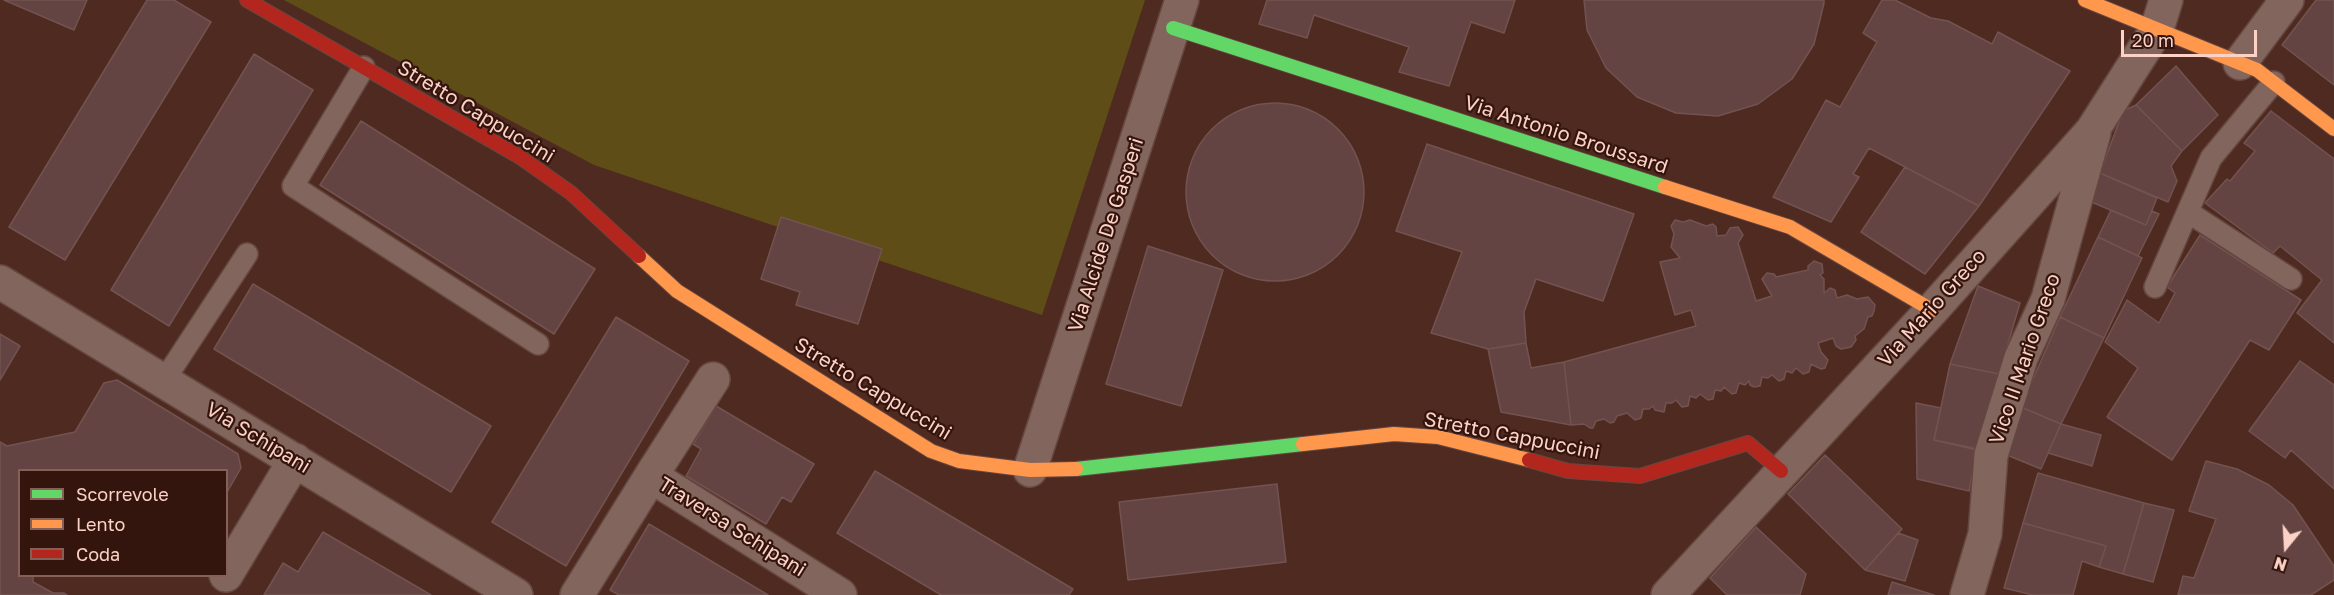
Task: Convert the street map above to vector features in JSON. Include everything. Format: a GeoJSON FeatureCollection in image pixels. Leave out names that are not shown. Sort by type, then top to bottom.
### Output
{"type":"FeatureCollection","features":[{"type":"Feature","properties":{"kind":"street","name":"Stretto Cappuccini"},"geometry":{"type":"LineString","coordinates":[[247,0],[520,157],[571,193],[677,291],[900,433],[931,450],[959,461],[1030,470],[1068,470],[1394,434],[1437,437],[1483,447],[1568,471],[1640,476],[1748,443],[1781,471]]}},
{"type":"Feature","properties":{"kind":"street"},"geometry":{"type":"LineString","coordinates":[[2085,0],[2161,14],[2240,63],[2257,70],[2334,129]]}},
{"type":"Feature","properties":{"kind":"street"},"geometry":{"type":"LineString","coordinates":[[2240,63],[2287,0]]}},
{"type":"Feature","properties":{"kind":"street","name":"Via Antonio Broussard"},"geometry":{"type":"LineString","coordinates":[[1178,14],[1790,227],[1932,310]]}},
{"type":"Feature","properties":{"kind":"street","name":"Via Alcide De Gasperi"},"geometry":{"type":"LineString","coordinates":[[1030,470],[1178,14]]}},
{"type":"Feature","properties":{"kind":"street","name":"Via Mario Greco"},"geometry":{"type":"LineString","coordinates":[[1668,595],[1932,310],[2096,126],[2161,14]]}},
{"type":"Feature","properties":{"kind":"street","name":"Vico II Mario Greco"},"geometry":{"type":"LineString","coordinates":[[1966,595],[1985,534],[1991,455],[2021,358],[2048,299],[2096,126]]}},
{"type":"Feature","properties":{"kind":"street","name":"Via Schipani"},"geometry":{"type":"LineString","coordinates":[[0,282],[516,595]]}},
{"type":"Feature","properties":{"kind":"street"},"geometry":{"type":"LineString","coordinates":[[651,476],[713,379]]}},
{"type":"Feature","properties":{"kind":"street"},"geometry":{"type":"LineString","coordinates":[[228,572],[295,460]]}},
{"type":"Feature","properties":{"kind":"street","name":"Traversa Schipani"},"geometry":{"type":"LineString","coordinates":[[578,595],[651,476],[840,595]]}},
{"type":"Feature","properties":{"kind":"street"},"geometry":{"type":"LineString","coordinates":[[215,595],[225,577]]}},
{"type":"Feature","properties":{"kind":"lane"},"geometry":{"type":"LineString","coordinates":[[364,67],[293,186],[538,344]]}},
{"type":"Feature","properties":{"kind":"lane"},"geometry":{"type":"LineString","coordinates":[[2155,287],[2211,158],[2274,82]]}},
{"type":"Feature","properties":{"kind":"lane"},"geometry":{"type":"LineString","coordinates":[[2188,212],[2291,279]]}},
{"type":"Feature","properties":{"kind":"lane"},"geometry":{"type":"LineString","coordinates":[[164,382],[247,254]]}},
{"type":"Feature","properties":{"kind":"shaded area"},"geometry":{"type":"Polygon","coordinates":[[[284,0],[1145,0],[1042,315],[878,260],[781,217],[778,227],[594,165],[284,0]]]}},
{"type":"Feature","properties":{"kind":"building"},"geometry":{"type":"Polygon","coordinates":[[[4,0],[87,0],[74,30],[4,0]]]}},
{"type":"Feature","properties":{"kind":"building"},"geometry":{"type":"Polygon","coordinates":[[[147,0],[174,0],[211,22],[65,260],[9,227],[147,0]]]}},
{"type":"Feature","properties":{"kind":"building"},"geometry":{"type":"Polygon","coordinates":[[[1267,0],[1515,0],[1504,33],[1471,22],[1449,86],[1399,72],[1409,47],[1314,15],[1307,38],[1259,24],[1267,0]]]}},
{"type":"Feature","properties":{"kind":"building"},"geometry":{"type":"Polygon","coordinates":[[[1584,0],[1824,0],[1824,3],[1814,44],[1792,79],[1758,104],[1718,116],[1676,113],[1637,97],[1606,68],[1587,30],[1584,0]]]}},
{"type":"Feature","properties":{"kind":"building"},"geometry":{"type":"Polygon","coordinates":[[[1882,0],[1895,0],[1931,18],[1948,21],[1992,44],[1998,32],[2070,71],[1979,206],[1869,148],[1853,174],[1859,177],[1831,222],[1773,197],[1826,100],[1840,107],[1877,42],[1863,33],[1882,0]]]}},
{"type":"Feature","properties":{"kind":"building"},"geometry":{"type":"Polygon","coordinates":[[[2316,0],[2334,0],[2334,85],[2282,45],[2316,0]]]}},
{"type":"Feature","properties":{"kind":"building"},"geometry":{"type":"Polygon","coordinates":[[[254,54],[313,90],[169,326],[111,290],[254,54]]]}},
{"type":"Feature","properties":{"kind":"building"},"geometry":{"type":"Polygon","coordinates":[[[2176,66],[2218,115],[2182,151],[2136,105],[2176,66]]]}},
{"type":"Feature","properties":{"kind":"building"},"geometry":{"type":"Polygon","coordinates":[[[1275,103],[1292,104],[1309,109],[1338,129],[1358,158],[1363,175],[1363,209],[1358,226],[1338,255],[1309,275],[1292,280],[1275,281],[1258,280],[1241,275],[1212,255],[1192,226],[1187,209],[1186,192],[1187,175],[1192,158],[1212,129],[1241,109],[1258,104],[1275,103]]]}},
{"type":"Feature","properties":{"kind":"building"},"geometry":{"type":"Polygon","coordinates":[[[2136,105],[2182,151],[2171,166],[2177,181],[2168,202],[2100,173],[2123,111],[2136,105]]]}},
{"type":"Feature","properties":{"kind":"building"},"geometry":{"type":"Polygon","coordinates":[[[2271,111],[2334,159],[2334,343],[2297,313],[2322,280],[2280,246],[2273,253],[2205,203],[2227,179],[2230,181],[2255,151],[2244,143],[2271,111]]]}},
{"type":"Feature","properties":{"kind":"building"},"geometry":{"type":"Polygon","coordinates":[[[361,121],[595,269],[554,334],[320,185],[361,121]]]}},
{"type":"Feature","properties":{"kind":"building"},"geometry":{"type":"Polygon","coordinates":[[[1427,144],[1634,214],[1603,301],[1536,279],[1524,312],[1526,343],[1488,349],[1431,333],[1462,252],[1396,231],[1427,144]]]}},
{"type":"Feature","properties":{"kind":"building"},"geometry":{"type":"Polygon","coordinates":[[[1905,167],[1979,206],[1925,274],[1861,232],[1905,167]]]}},
{"type":"Feature","properties":{"kind":"building"},"geometry":{"type":"Polygon","coordinates":[[[2100,173],[2157,198],[2146,225],[2089,201],[2100,173]]]}},
{"type":"Feature","properties":{"kind":"building"},"geometry":{"type":"Polygon","coordinates":[[[2111,210],[2146,225],[2152,211],[2159,214],[2138,256],[2098,237],[2111,210]]]}},
{"type":"Feature","properties":{"kind":"building"},"geometry":{"type":"Polygon","coordinates":[[[781,217],[882,249],[858,324],[796,305],[800,292],[761,279],[781,217]]]}},
{"type":"Feature","properties":{"kind":"building"},"geometry":{"type":"Polygon","coordinates":[[[1675,220],[1683,222],[1690,220],[1706,226],[1713,224],[1716,227],[1717,236],[1726,235],[1730,228],[1738,227],[1743,235],[1738,243],[1756,301],[1772,296],[1762,279],[1767,273],[1774,274],[1776,277],[1808,270],[1808,266],[1814,261],[1822,264],[1823,273],[1820,275],[1824,279],[1824,293],[1830,288],[1835,290],[1837,298],[1847,295],[1857,299],[1868,297],[1875,305],[1872,316],[1868,317],[1864,329],[1855,336],[1856,340],[1851,347],[1841,349],[1836,346],[1833,338],[1818,343],[1821,352],[1828,360],[1825,368],[1821,369],[1811,364],[1809,372],[1803,374],[1796,368],[1792,373],[1786,371],[1784,379],[1779,381],[1772,375],[1768,378],[1762,377],[1760,386],[1754,387],[1749,381],[1745,385],[1739,383],[1736,393],[1732,394],[1724,387],[1721,391],[1715,390],[1713,399],[1708,400],[1700,394],[1696,398],[1690,396],[1688,406],[1682,407],[1676,400],[1666,403],[1664,412],[1655,410],[1653,406],[1643,409],[1641,418],[1635,420],[1627,413],[1617,416],[1614,422],[1610,423],[1604,419],[1596,421],[1593,428],[1584,424],[1571,425],[1564,362],[1696,326],[1691,310],[1675,315],[1660,262],[1680,258],[1671,247],[1674,234],[1671,226],[1675,220]]]}},
{"type":"Feature","properties":{"kind":"building"},"geometry":{"type":"Polygon","coordinates":[[[2200,235],[2301,300],[2269,350],[2250,340],[2172,460],[2107,417],[2138,368],[2105,342],[2127,300],[2159,323],[2175,293],[2167,287],[2200,235]]]}},
{"type":"Feature","properties":{"kind":"building"},"geometry":{"type":"Polygon","coordinates":[[[2098,237],[2142,258],[2104,338],[2060,317],[2098,237]]]}},
{"type":"Feature","properties":{"kind":"building"},"geometry":{"type":"Polygon","coordinates":[[[1148,246],[1223,270],[1181,406],[1106,384],[1148,246]]]}},
{"type":"Feature","properties":{"kind":"building"},"geometry":{"type":"Polygon","coordinates":[[[253,284],[491,426],[451,492],[214,349],[253,284]]]}},
{"type":"Feature","properties":{"kind":"building"},"geometry":{"type":"Polygon","coordinates":[[[1978,286],[2020,303],[1999,374],[1950,364],[1978,286]]]}},
{"type":"Feature","properties":{"kind":"building"},"geometry":{"type":"Polygon","coordinates":[[[616,317],[689,361],[566,566],[492,522],[616,317]]]}},
{"type":"Feature","properties":{"kind":"building"},"geometry":{"type":"Polygon","coordinates":[[[2060,317],[2104,338],[2061,424],[2021,407],[2060,317]]]}},
{"type":"Feature","properties":{"kind":"building"},"geometry":{"type":"Polygon","coordinates":[[[0,334],[20,346],[0,380],[0,334]]]}},
{"type":"Feature","properties":{"kind":"building"},"geometry":{"type":"Polygon","coordinates":[[[1526,343],[1531,368],[1564,362],[1571,425],[1501,412],[1488,349],[1526,343]]]}},
{"type":"Feature","properties":{"kind":"building"},"geometry":{"type":"Polygon","coordinates":[[[2300,361],[2334,385],[2334,489],[2291,450],[2285,458],[2249,431],[2300,361]]]}},
{"type":"Feature","properties":{"kind":"building"},"geometry":{"type":"Polygon","coordinates":[[[1950,364],[1999,374],[1983,450],[1934,440],[1950,364]]]}},
{"type":"Feature","properties":{"kind":"building"},"geometry":{"type":"Polygon","coordinates":[[[117,380],[238,454],[241,468],[228,491],[228,469],[18,469],[18,577],[33,577],[33,582],[53,593],[67,595],[0,595],[0,442],[7,446],[75,432],[104,383],[117,380]]]}},
{"type":"Feature","properties":{"kind":"building"},"geometry":{"type":"Polygon","coordinates":[[[1916,403],[1941,408],[1934,440],[1977,450],[1969,491],[1917,479],[1916,403]]]}},
{"type":"Feature","properties":{"kind":"building"},"geometry":{"type":"Polygon","coordinates":[[[716,406],[814,464],[791,502],[782,497],[766,524],[686,476],[701,449],[693,444],[716,406]]]}},
{"type":"Feature","properties":{"kind":"building"},"geometry":{"type":"Polygon","coordinates":[[[2021,407],[2061,424],[2041,469],[2002,453],[2021,407]]]}},
{"type":"Feature","properties":{"kind":"building"},"geometry":{"type":"Polygon","coordinates":[[[2061,424],[2101,435],[2092,466],[2048,453],[2061,424]]]}},
{"type":"Feature","properties":{"kind":"building"},"geometry":{"type":"Polygon","coordinates":[[[1825,455],[1902,529],[1865,570],[1788,494],[1825,455]]]}},
{"type":"Feature","properties":{"kind":"building"},"geometry":{"type":"Polygon","coordinates":[[[2206,461],[2237,469],[2269,485],[2293,505],[2334,566],[2334,580],[2311,595],[2178,595],[2183,576],[2194,578],[2216,519],[2189,511],[2206,461]]]}},
{"type":"Feature","properties":{"kind":"building"},"geometry":{"type":"Polygon","coordinates":[[[875,471],[1073,589],[1069,595],[941,595],[837,533],[875,471]]]}},
{"type":"Feature","properties":{"kind":"building"},"geometry":{"type":"Polygon","coordinates":[[[2038,473],[2144,503],[2123,574],[2099,567],[2106,546],[2023,523],[2038,473]]]}},
{"type":"Feature","properties":{"kind":"building"},"geometry":{"type":"Polygon","coordinates":[[[1277,484],[1286,562],[1128,580],[1119,502],[1277,484]]]}},
{"type":"Feature","properties":{"kind":"building"},"geometry":{"type":"Polygon","coordinates":[[[2144,503],[2174,510],[2153,582],[2123,574],[2144,503]]]}},
{"type":"Feature","properties":{"kind":"building"},"geometry":{"type":"Polygon","coordinates":[[[2023,523],[2106,546],[2099,567],[2082,561],[2073,595],[2033,595],[2004,588],[2023,523]]]}},
{"type":"Feature","properties":{"kind":"building"},"geometry":{"type":"Polygon","coordinates":[[[649,524],[768,595],[619,595],[610,590],[649,524]]]}},
{"type":"Feature","properties":{"kind":"building"},"geometry":{"type":"Polygon","coordinates":[[[1756,527],[1806,574],[1800,595],[1727,595],[1710,578],[1756,527]]]}},
{"type":"Feature","properties":{"kind":"building"},"geometry":{"type":"Polygon","coordinates":[[[323,532],[431,595],[264,595],[283,563],[298,572],[323,532]]]}},
{"type":"Feature","properties":{"kind":"building"},"geometry":{"type":"Polygon","coordinates":[[[1898,533],[1918,540],[1905,581],[1865,570],[1898,533]]]}},
{"type":"Feature","properties":{"kind":"building"},"geometry":{"type":"Polygon","coordinates":[[[1892,582],[1934,595],[1888,595],[1892,582]]]}},
{"type":"Feature","properties":{"kind":"traffic: fast"},"geometry":{"type":"LineString","coordinates":[[1173,28],[1665,187]]}},
{"type":"Feature","properties":{"kind":"traffic: fast"},"geometry":{"type":"LineString","coordinates":[[1076,469],[1303,444]]}},
{"type":"Feature","properties":{"kind":"traffic: slow"},"geometry":{"type":"LineString","coordinates":[[2085,0],[2257,70],[2334,129]]}},
{"type":"Feature","properties":{"kind":"traffic: slow"},"geometry":{"type":"LineString","coordinates":[[1665,187],[1790,227],[1932,310]]}},
{"type":"Feature","properties":{"kind":"traffic: slow"},"geometry":{"type":"LineString","coordinates":[[639,256],[677,291],[931,451],[959,461],[1030,470],[1076,469]]}},
{"type":"Feature","properties":{"kind":"traffic: slow"},"geometry":{"type":"LineString","coordinates":[[1303,444],[1394,434],[1438,437],[1529,460]]}},
{"type":"Feature","properties":{"kind":"traffic: jam"},"geometry":{"type":"LineString","coordinates":[[247,0],[520,157],[571,193],[639,256]]}},
{"type":"Feature","properties":{"kind":"traffic: jam"},"geometry":{"type":"LineString","coordinates":[[1529,460],[1568,471],[1640,476],[1748,443],[1781,471]]}}]}
